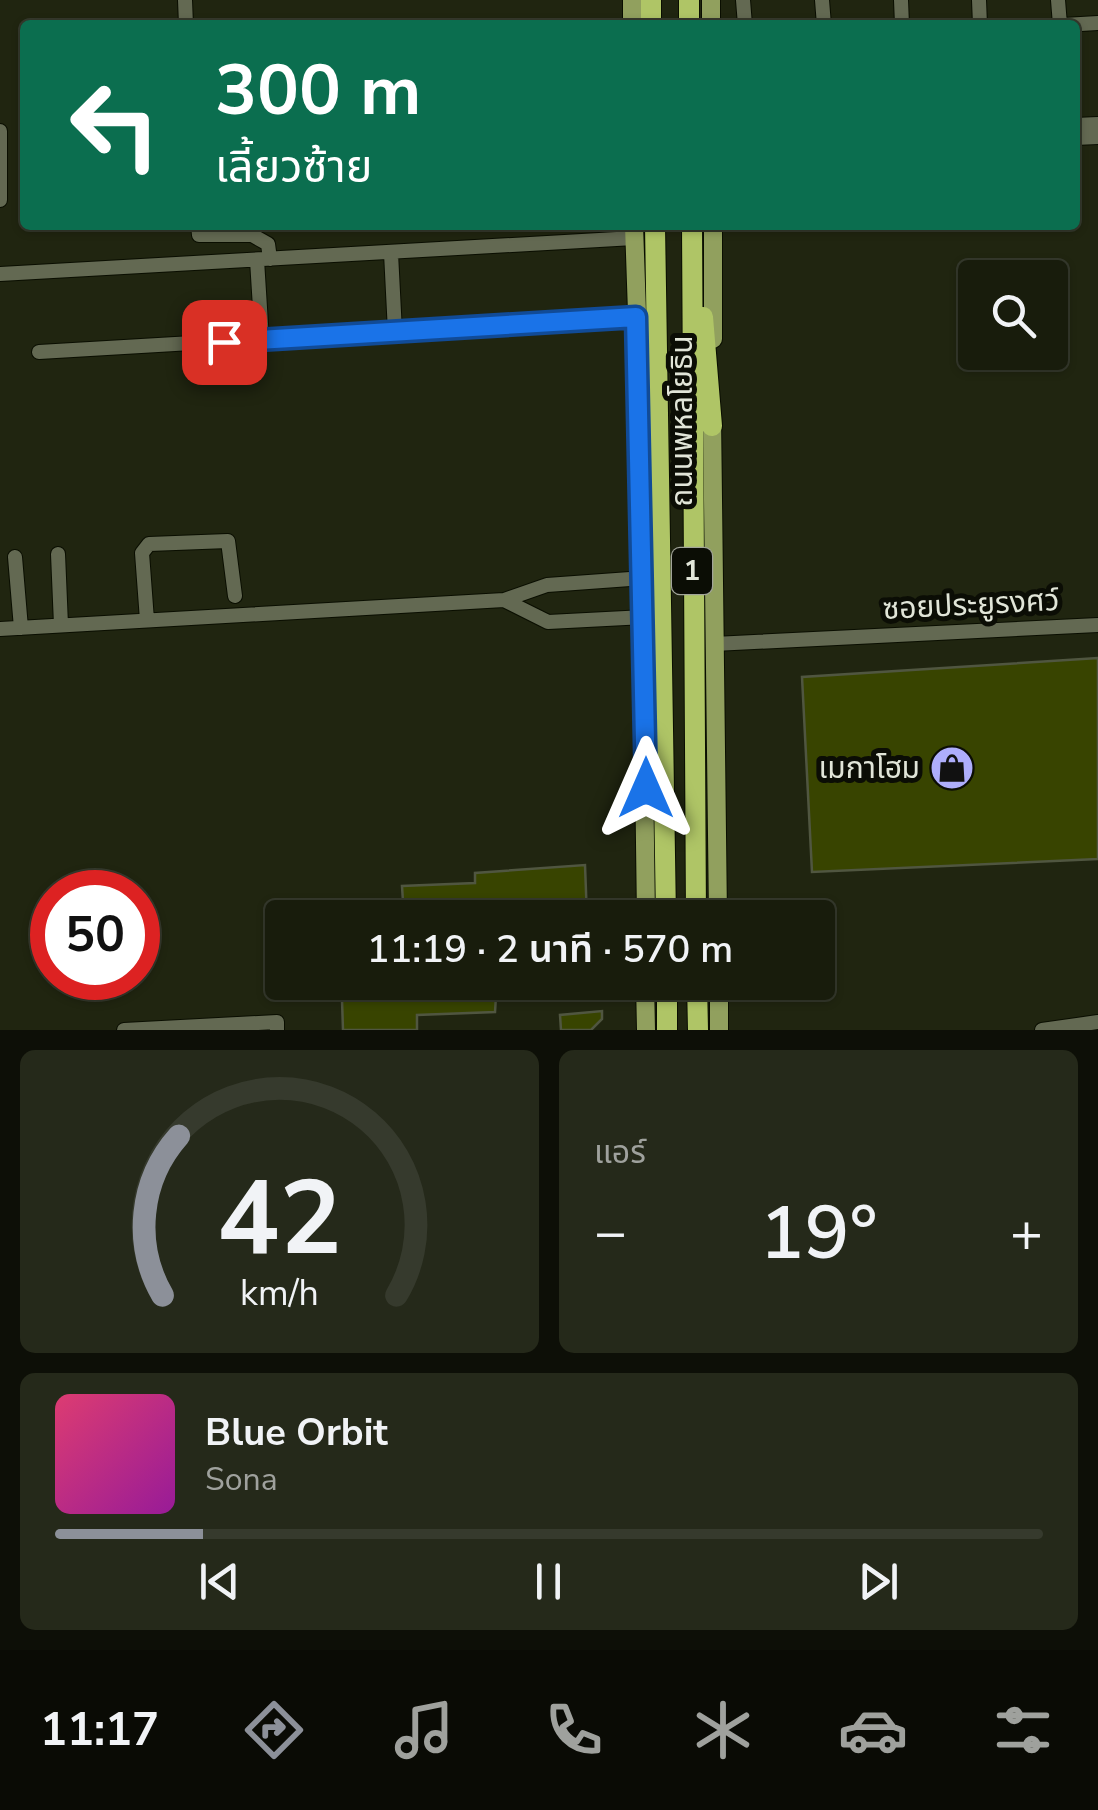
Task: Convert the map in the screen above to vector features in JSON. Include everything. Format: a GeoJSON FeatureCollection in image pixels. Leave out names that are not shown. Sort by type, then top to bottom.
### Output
{"type":"FeatureCollection","features":[{"type":"Feature","properties":{"kind":"highway"},"geometry":{"type":"LineString","coordinates":[[641,406],[643,230]]}},
{"type":"Feature","properties":{"kind":"highway","name":"ถนนพหลโยธิน"},"geometry":{"type":"LineString","coordinates":[[643,230],[665,900]]}},
{"type":"Feature","properties":{"kind":"highway"},"geometry":{"type":"LineString","coordinates":[[694,230],[712,426]]}},
{"type":"Feature","properties":{"kind":"highway","name":"ถนนพหลโยธิน"},"geometry":{"type":"LineString","coordinates":[[694,230],[696,900]]}},
{"type":"Feature","properties":{"kind":"highway"},"geometry":{"type":"LineString","coordinates":[[667,1000],[667,1030]]}},
{"type":"Feature","properties":{"kind":"highway"},"geometry":{"type":"LineString","coordinates":[[697,1000],[698,1030]]}},
{"type":"Feature","properties":{"kind":"main road","name":"ถนนพหลโยธิน"},"geometry":{"type":"LineString","coordinates":[[643,230],[636,317],[646,617],[646,900]]}},
{"type":"Feature","properties":{"kind":"main road","name":"ถนนพหลโยธิน"},"geometry":{"type":"LineString","coordinates":[[713,230],[718,900]]}},
{"type":"Feature","properties":{"kind":"main road"},"geometry":{"type":"LineString","coordinates":[[646,1000],[646,1030]]}},
{"type":"Feature","properties":{"kind":"main road"},"geometry":{"type":"LineString","coordinates":[[718,1000],[719,1030]]}},
{"type":"Feature","properties":{"kind":"street"},"geometry":{"type":"LineString","coordinates":[[0,130],[0,200]]}},
{"type":"Feature","properties":{"kind":"street"},"geometry":{"type":"LineString","coordinates":[[198,230],[199,236],[258,236],[268,244],[264,259],[262,340]]}},
{"type":"Feature","properties":{"kind":"street"},"geometry":{"type":"LineString","coordinates":[[0,274],[391,253],[623,230]]}},
{"type":"Feature","properties":{"kind":"street"},"geometry":{"type":"LineString","coordinates":[[391,253],[395,332]]}},
{"type":"Feature","properties":{"kind":"street"},"geometry":{"type":"LineString","coordinates":[[39,352],[636,317]]}},
{"type":"Feature","properties":{"kind":"street"},"geometry":{"type":"LineString","coordinates":[[146,620],[142,553],[149,544],[228,541],[234,596]]}},
{"type":"Feature","properties":{"kind":"street"},"geometry":{"type":"LineString","coordinates":[[58,554],[61,625]]}},
{"type":"Feature","properties":{"kind":"street"},"geometry":{"type":"LineString","coordinates":[[15,557],[21,628]]}},
{"type":"Feature","properties":{"kind":"street"},"geometry":{"type":"LineString","coordinates":[[0,629],[504,600],[547,585],[644,578]]}},
{"type":"Feature","properties":{"kind":"street"},"geometry":{"type":"LineString","coordinates":[[504,600],[548,622],[646,617]]}},
{"type":"Feature","properties":{"kind":"street","name":"ซอยประยูรงศว์"},"geometry":{"type":"LineString","coordinates":[[714,644],[847,641],[1098,626]]}},
{"type":"Feature","properties":{"kind":"street"},"geometry":{"type":"LineString","coordinates":[[124,1030],[277,1022],[277,1030]]}},
{"type":"Feature","properties":{"kind":"street"},"geometry":{"type":"LineString","coordinates":[[1042,1030],[1098,1022]]}},
{"type":"Feature","properties":{"kind":"building","name":"เมกาโฮม"},"geometry":{"type":"Polygon","coordinates":[[[1098,658],[1098,859],[812,872],[802,677],[1098,658]]]}},
{"type":"Feature","properties":{"kind":"building"},"geometry":{"type":"Polygon","coordinates":[[[585,865],[586,900],[403,900],[402,886],[475,883],[475,873],[585,865]]]}},
{"type":"Feature","properties":{"kind":"building"},"geometry":{"type":"Polygon","coordinates":[[[342,1000],[496,1000],[495,1012],[417,1015],[417,1030],[343,1030],[342,1000]]]}},
{"type":"Feature","properties":{"kind":"building"},"geometry":{"type":"Polygon","coordinates":[[[602,1011],[602,1019],[591,1030],[561,1030],[560,1015],[602,1011]]]}},
{"type":"Feature","properties":{"kind":"place","name":"เมกาโฮม"},"geometry":{"type":"Point","coordinates":[952,768]}},
{"type":"Feature","properties":{"kind":"route"},"geometry":{"type":"LineString","coordinates":[[224,342],[636,317],[644,506],[646,788]]}}]}
